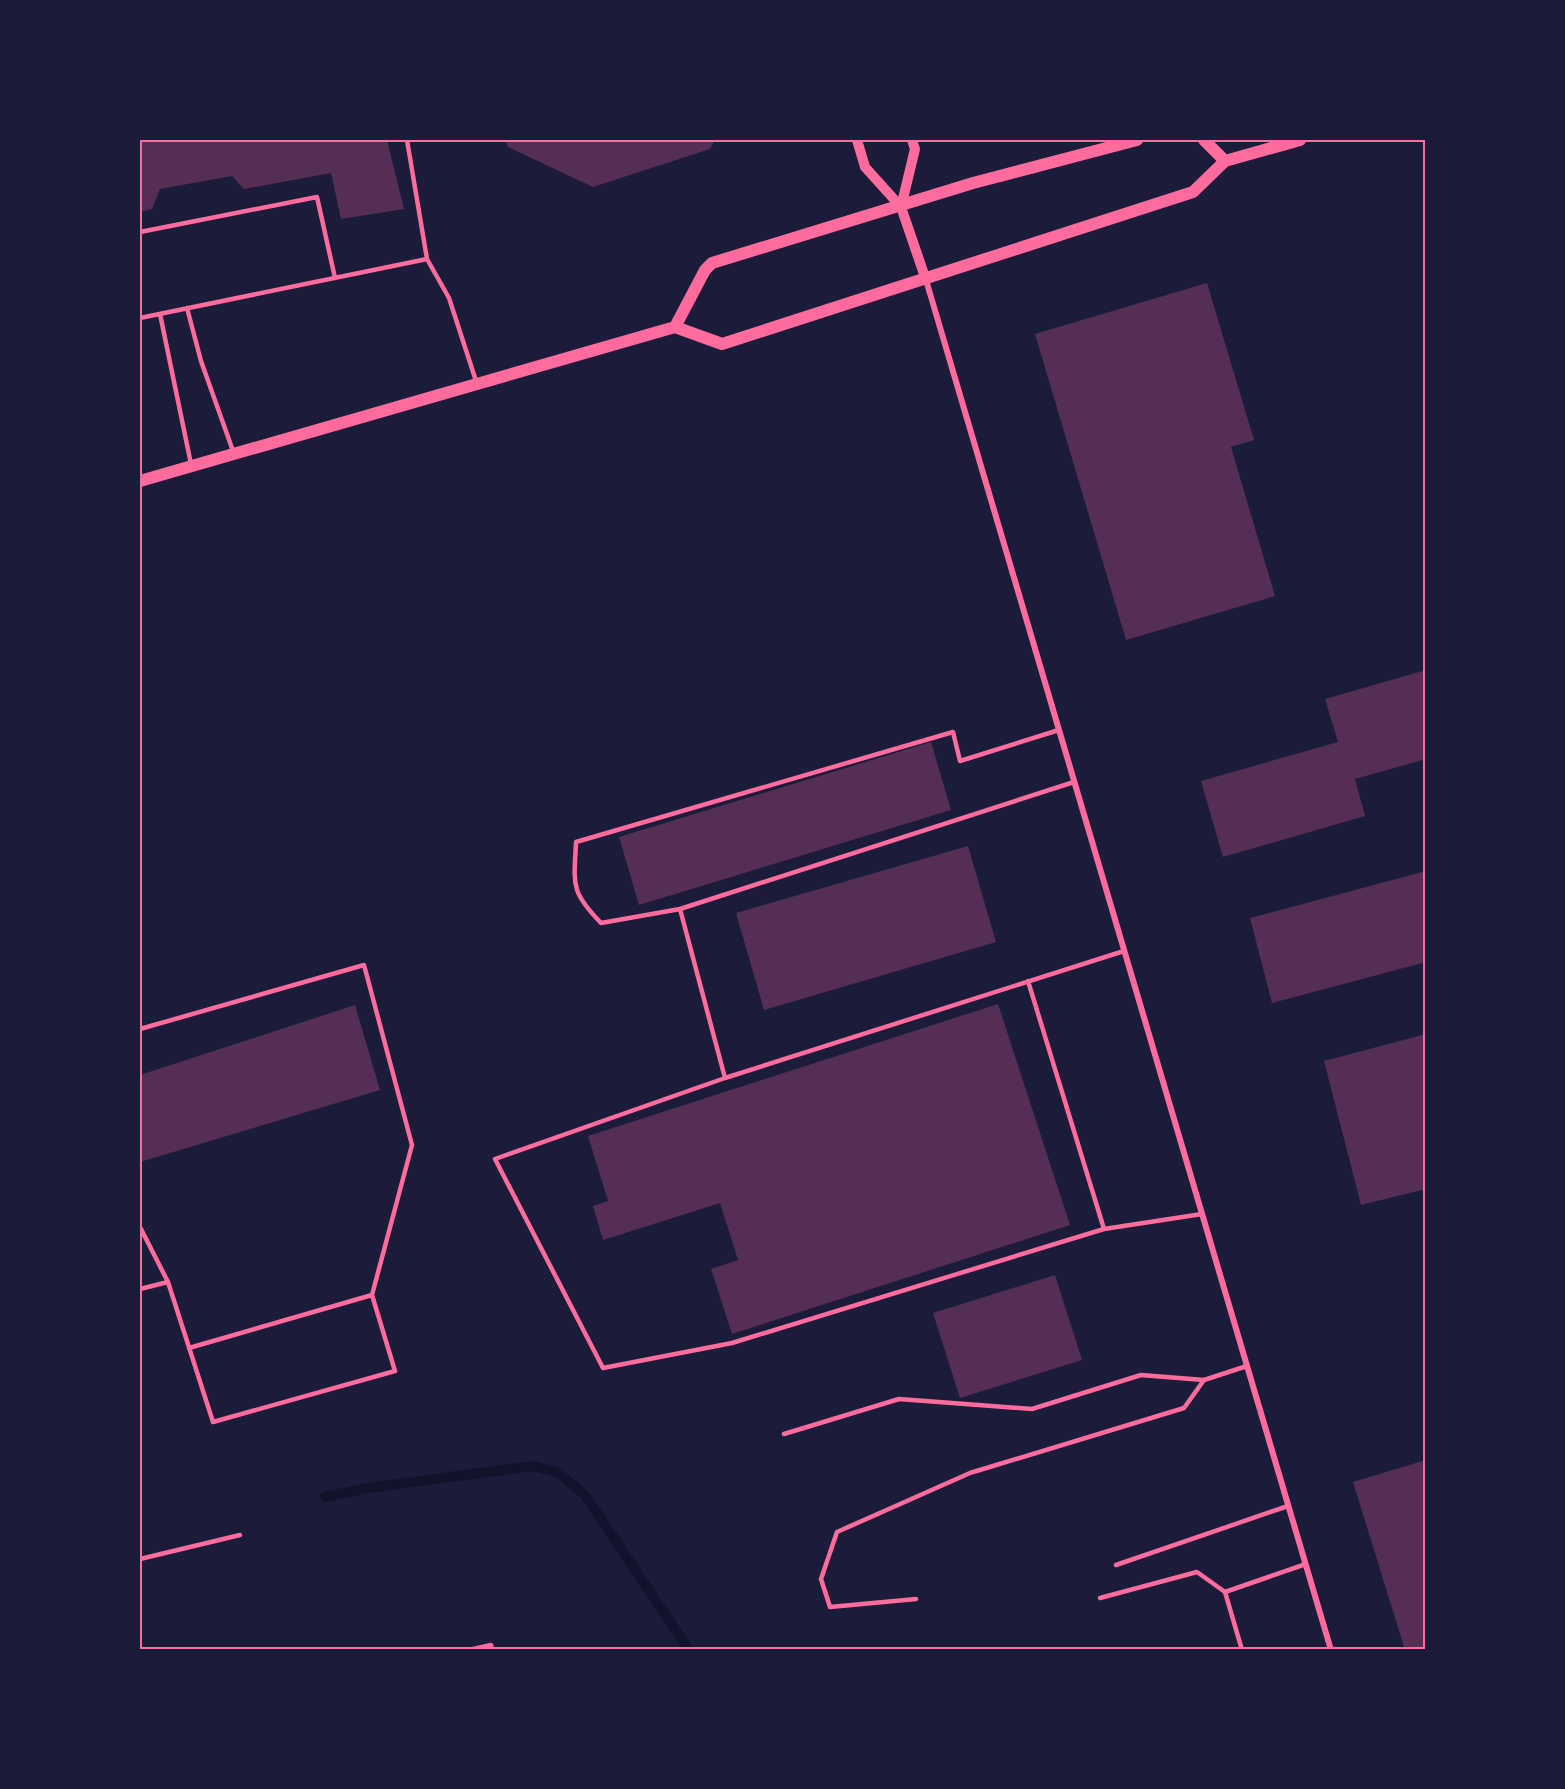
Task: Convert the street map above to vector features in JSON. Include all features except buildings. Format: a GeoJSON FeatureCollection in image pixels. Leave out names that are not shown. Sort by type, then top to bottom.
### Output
{"type":"FeatureCollection","features":[{"type":"Feature","properties":{"kind":"main road"},"geometry":{"type":"LineString","coordinates":[[675,327],[705,270],[712,263],[902,207],[973,183],[1137,140]]}},
{"type":"Feature","properties":{"kind":"main road"},"geometry":{"type":"LineString","coordinates":[[1204,140],[1225,161]]}},
{"type":"Feature","properties":{"kind":"main road"},"geometry":{"type":"LineString","coordinates":[[140,481],[675,327],[722,344],[1193,192],[1225,161],[1300,140]]}},
{"type":"Feature","properties":{"kind":"street"},"geometry":{"type":"LineString","coordinates":[[857,140],[865,167],[902,207],[926,280],[1331,1650]]}},
{"type":"Feature","properties":{"kind":"street"},"geometry":{"type":"LineString","coordinates":[[902,207],[915,149],[912,140]]}},
{"type":"Feature","properties":{"kind":"lane"},"geometry":{"type":"LineString","coordinates":[[407,140],[427,259],[449,298],[477,385]]}},
{"type":"Feature","properties":{"kind":"lane"},"geometry":{"type":"LineString","coordinates":[[140,232],[317,197],[335,278]]}},
{"type":"Feature","properties":{"kind":"lane"},"geometry":{"type":"LineString","coordinates":[[140,318],[427,259]]}},
{"type":"Feature","properties":{"kind":"lane"},"geometry":{"type":"LineString","coordinates":[[187,308],[201,362],[234,454]]}},
{"type":"Feature","properties":{"kind":"lane"},"geometry":{"type":"LineString","coordinates":[[160,314],[192,466]]}},
{"type":"Feature","properties":{"kind":"lane"},"geometry":{"type":"LineString","coordinates":[[1059,730],[960,761],[953,732],[576,842],[575,878],[580,901],[601,923],[680,909],[1074,782]]}},
{"type":"Feature","properties":{"kind":"lane"},"geometry":{"type":"LineString","coordinates":[[680,909],[725,1078]]}},
{"type":"Feature","properties":{"kind":"lane"},"geometry":{"type":"LineString","coordinates":[[1124,951],[725,1078],[495,1159],[603,1368],[732,1343],[1104,1229],[1202,1215]]}},
{"type":"Feature","properties":{"kind":"lane"},"geometry":{"type":"LineString","coordinates":[[140,1029],[364,965],[412,1144],[372,1295],[395,1371],[213,1422],[168,1281],[140,1227]]}},
{"type":"Feature","properties":{"kind":"lane"},"geometry":{"type":"LineString","coordinates":[[1029,981],[1104,1229]]}},
{"type":"Feature","properties":{"kind":"lane"},"geometry":{"type":"LineString","coordinates":[[140,1289],[168,1281]]}},
{"type":"Feature","properties":{"kind":"lane"},"geometry":{"type":"LineString","coordinates":[[189,1348],[372,1295]]}},
{"type":"Feature","properties":{"kind":"lane"},"geometry":{"type":"LineString","coordinates":[[784,1434],[899,1399],[1032,1409],[1141,1375],[1204,1380],[1247,1366]]}},
{"type":"Feature","properties":{"kind":"lane"},"geometry":{"type":"LineString","coordinates":[[916,1599],[830,1607],[821,1579],[837,1532],[970,1473],[1184,1407],[1204,1380]]}},
{"type":"Feature","properties":{"kind":"lane"},"geometry":{"type":"LineString","coordinates":[[1116,1565],[1288,1506]]}},
{"type":"Feature","properties":{"kind":"lane"},"geometry":{"type":"LineString","coordinates":[[140,1559],[240,1535]]}},
{"type":"Feature","properties":{"kind":"lane"},"geometry":{"type":"LineString","coordinates":[[1225,1592],[1306,1564]]}},
{"type":"Feature","properties":{"kind":"lane"},"geometry":{"type":"LineString","coordinates":[[1100,1598],[1197,1572],[1225,1592],[1242,1650]]}},
{"type":"Feature","properties":{"kind":"lane"},"geometry":{"type":"LineString","coordinates":[[469,1650],[491,1645],[492,1650]]}},
{"type":"Feature","properties":{"kind":"waterway"},"geometry":{"type":"LineString","coordinates":[[325,1497],[367,1488],[533,1466],[557,1472],[585,1495],[689,1650]]}}]}
